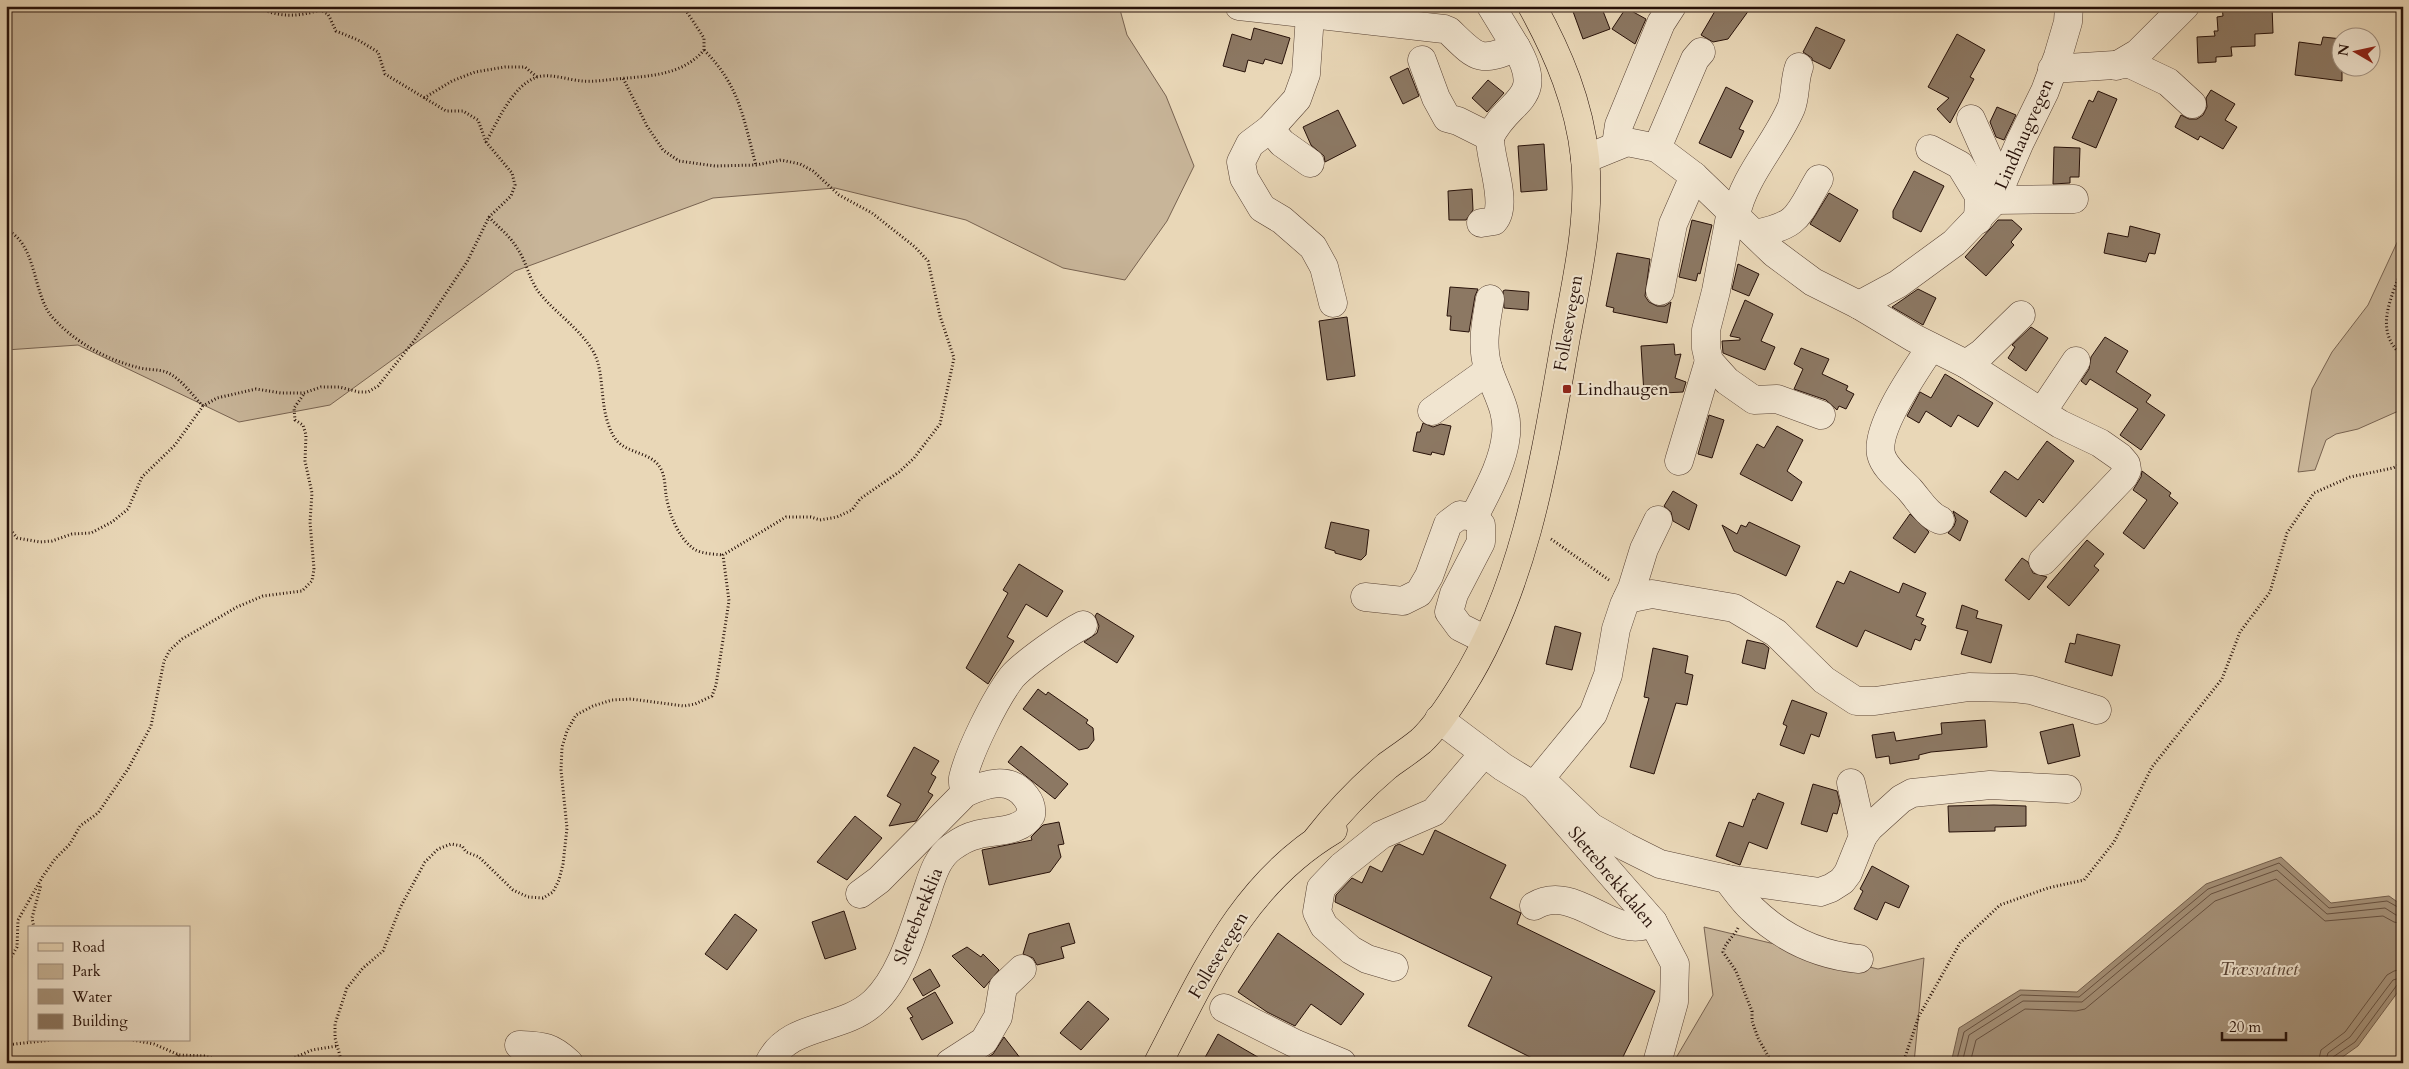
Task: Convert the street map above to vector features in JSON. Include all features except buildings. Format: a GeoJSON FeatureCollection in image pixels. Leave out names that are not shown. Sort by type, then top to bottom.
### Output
{"type":"FeatureCollection","features":[{"type":"Feature","properties":{"kind":"main road","name":"Follesevegen"},"geometry":{"type":"LineString","coordinates":[[1158,1063],[1216,950],[1238,916],[1270,879],[1317,839],[1344,805],[1386,767],[1420,742],[1463,685],[1506,598],[1532,508],[1583,240],[1586,197],[1585,159],[1578,118],[1568,81],[1554,46],[1532,6]]}},
{"type":"Feature","properties":{"kind":"street"},"geometry":{"type":"LineString","coordinates":[[1239,6],[1449,30]]}},
{"type":"Feature","properties":{"kind":"street"},"geometry":{"type":"LineString","coordinates":[[1421,6],[1442,21],[1473,54],[1482,57],[1497,56],[1516,47]]}},
{"type":"Feature","properties":{"kind":"street"},"geometry":{"type":"LineString","coordinates":[[1481,222],[1494,221],[1499,211],[1499,193],[1490,137],[1496,124],[1514,108],[1525,94],[1528,81],[1523,60],[1491,6]]}},
{"type":"Feature","properties":{"kind":"street"},"geometry":{"type":"LineString","coordinates":[[1616,145],[1619,124],[1660,23],[1672,6]]}},
{"type":"Feature","properties":{"kind":"street","name":"Lindhaugvegen"},"geometry":{"type":"LineString","coordinates":[[1859,305],[1898,284],[1954,243],[1996,200],[2020,142],[2045,91],[2064,39],[2069,6]]}},
{"type":"Feature","properties":{"kind":"street"},"geometry":{"type":"LineString","coordinates":[[2116,66],[2138,53],[2185,6]]}},
{"type":"Feature","properties":{"kind":"street"},"geometry":{"type":"LineString","coordinates":[[1310,15],[1306,74],[1297,99],[1270,129],[1250,144],[1241,162],[1244,178],[1262,208],[1282,220],[1313,247],[1324,268],[1333,303]]}},
{"type":"Feature","properties":{"kind":"street"},"geometry":{"type":"LineString","coordinates":[[1657,148],[1695,59],[1701,52]]}},
{"type":"Feature","properties":{"kind":"street"},"geometry":{"type":"LineString","coordinates":[[1422,60],[1436,98],[1447,118],[1458,121],[1490,137]]}},
{"type":"Feature","properties":{"kind":"street","name":"Lindhaugvegen"},"geometry":{"type":"LineString","coordinates":[[2052,69],[2130,64],[2168,82],[2192,104]]}},
{"type":"Feature","properties":{"kind":"street"},"geometry":{"type":"LineString","coordinates":[[1799,67],[1792,107],[1733,213],[1706,330],[1706,348],[1709,360],[1727,381],[1754,400],[1777,399],[1821,415]]}},
{"type":"Feature","properties":{"kind":"street","name":"Lindhaugvegen"},"geometry":{"type":"LineString","coordinates":[[1971,119],[1992,164],[1996,200]]}},
{"type":"Feature","properties":{"kind":"street"},"geometry":{"type":"LineString","coordinates":[[1270,129],[1282,142],[1310,163]]}},
{"type":"Feature","properties":{"kind":"street"},"geometry":{"type":"LineString","coordinates":[[1585,159],[1627,142],[1657,148],[1694,176],[1774,253],[1813,282],[1859,305],[1931,347],[1966,364],[2042,412],[2100,443],[2120,457],[2126,464],[2127,470],[2120,482],[2043,561]]}},
{"type":"Feature","properties":{"kind":"street","name":"Lindhaugvegen"},"geometry":{"type":"LineString","coordinates":[[1930,150],[1960,165],[1979,196],[1978,220]]}},
{"type":"Feature","properties":{"kind":"street"},"geometry":{"type":"LineString","coordinates":[[1660,290],[1673,224],[1694,176]]}},
{"type":"Feature","properties":{"kind":"street"},"geometry":{"type":"LineString","coordinates":[[1755,234],[1780,229],[1794,220],[1819,179]]}},
{"type":"Feature","properties":{"kind":"street"},"geometry":{"type":"LineString","coordinates":[[1996,200],[2074,199]]}},
{"type":"Feature","properties":{"kind":"street"},"geometry":{"type":"LineString","coordinates":[[1474,517],[1501,459],[1506,433],[1504,409],[1488,368],[1484,348],[1490,299]]}},
{"type":"Feature","properties":{"kind":"street"},"geometry":{"type":"LineString","coordinates":[[1966,364],[1982,353],[2021,315]]}},
{"type":"Feature","properties":{"kind":"street"},"geometry":{"type":"LineString","coordinates":[[1931,347],[1889,418],[1882,435],[1880,453],[1890,469],[1926,509],[1940,520]]}},
{"type":"Feature","properties":{"kind":"street"},"geometry":{"type":"LineString","coordinates":[[1678,461],[1709,360]]}},
{"type":"Feature","properties":{"kind":"street"},"geometry":{"type":"LineString","coordinates":[[2042,412],[2076,361]]}},
{"type":"Feature","properties":{"kind":"street"},"geometry":{"type":"LineString","coordinates":[[1432,411],[1481,376],[1488,368]]}},
{"type":"Feature","properties":{"kind":"street"},"geometry":{"type":"LineString","coordinates":[[2082,519],[2094,532],[2128,500]]}},
{"type":"Feature","properties":{"kind":"street"},"geometry":{"type":"LineString","coordinates":[[1365,597],[1403,601],[1420,593],[1429,576],[1448,524],[1460,515],[1474,517],[1481,525],[1481,542],[1454,594],[1449,612],[1460,627],[1486,640]]}},
{"type":"Feature","properties":{"kind":"street"},"geometry":{"type":"LineString","coordinates":[[1534,786],[1593,714],[1608,675],[1616,629],[1644,548],[1658,520]]}},
{"type":"Feature","properties":{"kind":"street"},"geometry":{"type":"LineString","coordinates":[[1627,599],[1652,594],[1734,608],[1776,633],[1824,680],[1856,701],[1875,701],[1969,687],[2014,688],[2031,690],[2096,710]]}},
{"type":"Feature","properties":{"kind":"street"},"geometry":{"type":"LineString","coordinates":[[965,793],[963,778],[970,759],[995,704],[1012,676],[1069,632],[1083,626]]}},
{"type":"Feature","properties":{"kind":"street"},"geometry":{"type":"LineString","coordinates":[[1439,719],[1474,746],[1534,786],[1549,787],[1591,827],[1660,864],[1727,879],[1820,892],[1842,881],[1848,872],[1863,836],[1887,810],[1912,794],[1990,786],[2067,789]]}},
{"type":"Feature","properties":{"kind":"street"},"geometry":{"type":"LineString","coordinates":[[1394,967],[1367,959],[1352,950],[1324,926],[1317,912],[1320,888],[1342,866],[1381,835],[1434,812],[1474,746]]}},
{"type":"Feature","properties":{"kind":"street"},"geometry":{"type":"LineString","coordinates":[[1851,783],[1863,836]]}},
{"type":"Feature","properties":{"kind":"street","name":"Slettebrekklia"},"geometry":{"type":"LineString","coordinates":[[769,1063],[773,1054],[794,1036],[852,1018],[876,1000],[888,985],[909,945],[935,868],[943,854],[968,838],[1022,825],[1032,815],[1030,802],[1016,787],[1007,784],[983,785],[965,793],[879,880],[860,894]]}},
{"type":"Feature","properties":{"kind":"street","name":"Slettebrekkdalen"},"geometry":{"type":"LineString","coordinates":[[1534,786],[1653,922],[1675,964],[1674,1002],[1657,1063]]}},
{"type":"Feature","properties":{"kind":"street"},"geometry":{"type":"LineString","coordinates":[[1727,879],[1752,909],[1807,947],[1833,955],[1859,959]]}},
{"type":"Feature","properties":{"kind":"street"},"geometry":{"type":"LineString","coordinates":[[1534,906],[1542,902],[1554,900],[1572,902],[1626,925],[1646,926],[1653,922]]}},
{"type":"Feature","properties":{"kind":"street"},"geometry":{"type":"LineString","coordinates":[[950,1063],[984,1041],[998,1017],[1004,988],[1022,969]]}},
{"type":"Feature","properties":{"kind":"street"},"geometry":{"type":"LineString","coordinates":[[1224,1008],[1296,1044],[1342,1063]]}},
{"type":"Feature","properties":{"kind":"street"},"geometry":{"type":"LineString","coordinates":[[519,1045],[545,1046],[556,1050],[569,1063]]}},
{"type":"Feature","properties":{"kind":"path"},"geometry":{"type":"LineString","coordinates":[[6,524],[17,538],[40,542],[52,541],[72,534],[91,533],[112,522],[128,509],[142,477],[174,445],[203,406],[217,398],[256,389],[304,394],[321,387],[338,387],[368,392],[378,386],[414,341],[467,262],[489,217],[511,196],[515,185],[512,173],[486,142],[478,120],[463,111],[446,110],[384,74],[378,52],[358,40],[336,31],[328,14],[320,10],[301,16],[277,14],[256,6]]}},
{"type":"Feature","properties":{"kind":"path"},"geometry":{"type":"LineString","coordinates":[[486,142],[510,99],[537,77],[551,76],[585,82],[664,74],[698,58],[704,50],[704,38],[683,6]]}},
{"type":"Feature","properties":{"kind":"path"},"geometry":{"type":"LineString","coordinates":[[704,50],[721,68],[736,93],[756,164]]}},
{"type":"Feature","properties":{"kind":"path"},"geometry":{"type":"LineString","coordinates":[[424,98],[452,81],[475,72],[505,67],[525,67],[537,77]]}},
{"type":"Feature","properties":{"kind":"path"},"geometry":{"type":"LineString","coordinates":[[489,217],[518,248],[531,281],[540,295],[574,328],[592,350],[598,364],[602,406],[613,436],[622,448],[651,459],[661,469],[669,511],[680,533],[693,548],[703,552],[723,555],[766,527],[786,517],[804,516],[820,520],[837,518],[852,510],[860,499],[914,458],[940,424],[954,358],[940,316],[928,261],[872,213],[839,195],[813,171],[800,164],[781,160],[756,164],[715,166],[679,161],[663,150],[647,126],[623,78]]}},
{"type":"Feature","properties":{"kind":"path"},"geometry":{"type":"LineString","coordinates":[[6,230],[12,232],[27,252],[40,297],[52,318],[77,341],[126,364],[147,370],[165,372],[178,380],[203,406]]}},
{"type":"Feature","properties":{"kind":"path"},"geometry":{"type":"LineString","coordinates":[[2403,266],[2386,315],[2386,335],[2393,348],[2403,356]]}},
{"type":"Feature","properties":{"kind":"path"},"geometry":{"type":"LineString","coordinates":[[2398,352],[2403,346]]}},
{"type":"Feature","properties":{"kind":"path"},"geometry":{"type":"LineString","coordinates":[[6,966],[17,947],[18,920],[44,876],[55,860],[70,844],[80,826],[98,814],[128,769],[151,726],[164,661],[170,650],[182,639],[237,607],[263,596],[302,591],[312,581],[314,569],[310,522],[312,493],[305,461],[306,435],[303,425],[295,420],[294,408],[304,394]]}},
{"type":"Feature","properties":{"kind":"path"},"geometry":{"type":"LineString","coordinates":[[1903,1063],[1919,1016],[1960,943],[2000,905],[2048,888],[2084,880],[2114,842],[2152,767],[2222,679],[2240,632],[2270,592],[2287,533],[2314,493],[2350,477],[2393,468],[2403,463]]}},
{"type":"Feature","properties":{"kind":"path"},"geometry":{"type":"LineString","coordinates":[[1551,539],[1603,574],[1627,599]]}},
{"type":"Feature","properties":{"kind":"path"},"geometry":{"type":"LineString","coordinates":[[342,1063],[337,1046],[335,1024],[352,980],[383,951],[401,906],[425,862],[438,848],[451,844],[462,846],[466,852],[471,852],[479,857],[493,873],[513,890],[528,897],[543,898],[553,892],[559,880],[567,828],[561,770],[562,747],[567,731],[576,715],[593,706],[612,700],[630,699],[684,706],[695,704],[712,696],[718,676],[729,601],[723,555]]}},
{"type":"Feature","properties":{"kind":"path"},"geometry":{"type":"LineString","coordinates":[[34,926],[32,918],[44,876]]}},
{"type":"Feature","properties":{"kind":"path"},"geometry":{"type":"LineString","coordinates":[[1752,909],[1746,924],[1738,928],[1723,952],[1736,971],[1752,1011],[1755,1030],[1772,1063]]}},
{"type":"Feature","properties":{"kind":"path"},"geometry":{"type":"LineString","coordinates":[[6,1046],[36,1042]]}},
{"type":"Feature","properties":{"kind":"path"},"geometry":{"type":"LineString","coordinates":[[146,1042],[180,1055],[204,1056],[230,1063]]}},
{"type":"Feature","properties":{"kind":"path"},"geometry":{"type":"LineString","coordinates":[[282,1063],[312,1050],[337,1046]]}},
{"type":"Feature","properties":{"kind":"path"},"geometry":{"type":"LineString","coordinates":[[170,1063],[180,1055]]}},
{"type":"Feature","properties":{"kind":"green space"},"geometry":{"type":"Polygon","coordinates":[[[6,6],[1119,6],[1127,35],[1166,96],[1194,166],[1167,221],[1125,280],[1063,268],[966,220],[835,188],[713,198],[515,271],[330,405],[239,422],[78,345],[6,350],[6,6]]]}},
{"type":"Feature","properties":{"kind":"green space"},"geometry":{"type":"Polygon","coordinates":[[[2403,222],[2403,409],[2358,429],[2336,434],[2326,440],[2315,470],[2298,472],[2312,389],[2332,352],[2368,305],[2401,234],[2403,222]]]}},
{"type":"Feature","properties":{"kind":"green space"},"geometry":{"type":"Polygon","coordinates":[[[1704,927],[1878,969],[1924,958],[1914,1063],[1673,1063],[1713,995],[1704,927]]]}},
{"type":"Feature","properties":{"kind":"water","name":"Træsvatnet"},"geometry":{"type":"Polygon","coordinates":[[[2281,857],[2331,903],[2389,896],[2403,906],[2403,985],[2358,1046],[2334,1063],[1951,1063],[1959,1028],[2020,990],[2077,992],[2206,884],[2281,857]]]}},
{"type":"Feature","properties":{"kind":"place","name":"Lindhaugen"},"geometry":{"type":"Point","coordinates":[1567,389]}}]}
